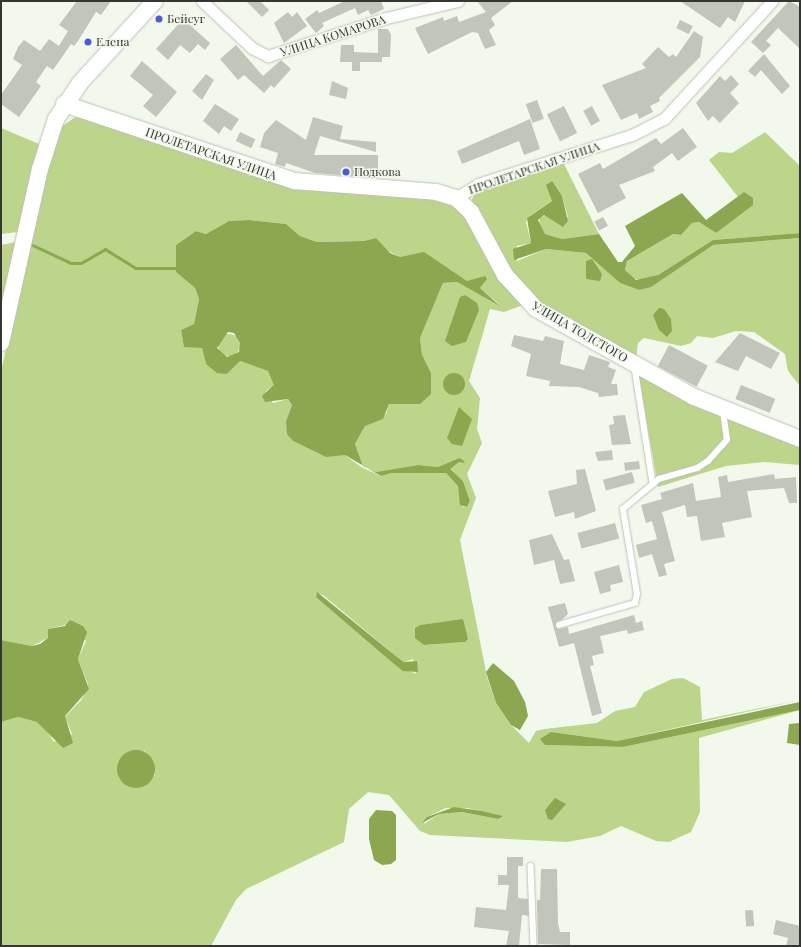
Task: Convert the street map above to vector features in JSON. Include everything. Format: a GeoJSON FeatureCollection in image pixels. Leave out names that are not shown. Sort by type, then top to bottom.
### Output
{"type":"FeatureCollection","features":[{"type":"Feature","properties":{"kind":"main road"},"geometry":{"type":"LineString","coordinates":[[1,343],[29,214],[48,139],[64,104],[155,1]]}},
{"type":"Feature","properties":{"kind":"main road","name":"ПРОЛЕТАРСКАЯ УЛИЦА"},"geometry":{"type":"LineString","coordinates":[[64,104],[294,181],[436,192],[456,198]]}},
{"type":"Feature","properties":{"kind":"main road","name":"УЛИЦА ТОЛСТОГО"},"geometry":{"type":"LineString","coordinates":[[456,198],[470,212],[505,275],[528,303],[634,364],[723,411],[800,439]]}},
{"type":"Feature","properties":{"kind":"street","name":"УЛИЦА КОМАРОВА"},"geometry":{"type":"LineString","coordinates":[[202,1],[252,48],[268,56],[386,18],[458,1]]}},
{"type":"Feature","properties":{"kind":"street","name":"ПРОЛЕТАРСКАЯ УЛИЦА"},"geometry":{"type":"LineString","coordinates":[[456,198],[478,184],[632,135],[664,120],[772,1]]}},
{"type":"Feature","properties":{"kind":"lane"},"geometry":{"type":"LineString","coordinates":[[634,364],[653,483]]}},
{"type":"Feature","properties":{"kind":"lane"},"geometry":{"type":"LineString","coordinates":[[559,625],[635,603],[638,594],[622,513],[627,504],[653,483],[703,465],[724,445],[727,440],[723,411]]}},
{"type":"Feature","properties":{"kind":"lane"},"geometry":{"type":"LineString","coordinates":[[531,866],[534,946]]}},
{"type":"Feature","properties":{"kind":"shaded area"},"geometry":{"type":"Polygon","coordinates":[[[85,116],[276,180],[439,197],[462,212],[523,305],[504,312],[490,309],[469,381],[480,398],[477,429],[482,443],[467,474],[476,498],[460,540],[487,677],[496,703],[511,725],[529,743],[536,731],[597,723],[615,711],[635,707],[644,692],[672,679],[683,678],[700,687],[702,720],[800,700],[617,741],[551,732],[545,745],[623,747],[800,710],[699,738],[700,812],[691,832],[669,842],[656,841],[621,826],[600,836],[567,842],[430,835],[420,831],[389,795],[368,792],[349,809],[344,842],[246,889],[236,900],[211,946],[1,946],[1,722],[18,717],[37,722],[45,728],[54,742],[72,734],[65,717],[82,699],[88,684],[78,659],[86,641],[65,625],[48,629],[48,638],[32,646],[1,640],[1,372],[43,177],[58,129],[74,118],[85,116]],[[249,220],[229,221],[206,234],[196,231],[176,245],[176,272],[195,288],[199,299],[194,324],[181,330],[184,346],[202,348],[206,364],[227,374],[240,361],[268,371],[274,379],[274,386],[266,391],[273,403],[288,399],[292,405],[286,421],[293,441],[320,454],[345,455],[361,467],[381,476],[392,473],[446,473],[458,486],[463,507],[467,507],[470,501],[463,481],[449,469],[459,458],[438,467],[418,465],[376,472],[363,466],[355,444],[365,426],[386,414],[389,404],[431,394],[431,373],[422,356],[420,338],[443,283],[457,282],[500,305],[480,288],[482,283],[467,281],[424,253],[400,257],[382,248],[376,238],[364,241],[317,242],[300,236],[286,224],[249,220]],[[315,594],[394,664],[416,674],[413,659],[404,662],[323,595],[315,594]],[[453,621],[420,625],[424,645],[465,642],[453,621]],[[144,750],[143,786],[155,775],[144,750]],[[446,808],[427,817],[424,824],[439,814],[462,812],[498,819],[499,815],[467,808],[446,808]]]}},
{"type":"Feature","properties":{"kind":"shaded area"},"geometry":{"type":"Polygon","coordinates":[[[1,128],[39,144],[18,232],[1,234],[1,128]]]}},
{"type":"Feature","properties":{"kind":"shaded area"},"geometry":{"type":"Polygon","coordinates":[[[765,132],[800,166],[800,233],[713,240],[658,275],[642,281],[633,278],[625,270],[627,261],[673,234],[681,235],[692,223],[699,222],[716,233],[744,192],[738,197],[709,160],[719,152],[732,153],[765,132]]]}},
{"type":"Feature","properties":{"kind":"shaded area"},"geometry":{"type":"Polygon","coordinates":[[[563,162],[599,234],[562,239],[545,234],[539,226],[540,217],[548,215],[558,221],[568,217],[562,196],[550,182],[547,185],[552,201],[529,216],[526,222],[531,243],[517,246],[517,261],[546,249],[586,253],[620,283],[639,290],[713,245],[800,238],[800,386],[788,371],[785,354],[754,332],[736,331],[713,338],[697,336],[691,343],[681,346],[644,338],[638,343],[636,359],[550,312],[517,284],[471,204],[472,199],[479,189],[563,162]]]}},
{"type":"Feature","properties":{"kind":"shaded area"},"geometry":{"type":"Polygon","coordinates":[[[552,181],[562,196],[568,221],[563,227],[544,215],[538,220],[545,234],[562,239],[599,234],[618,262],[622,262],[635,246],[625,226],[682,193],[706,220],[744,192],[753,198],[753,205],[716,233],[699,222],[692,223],[681,235],[673,234],[627,261],[625,270],[636,280],[658,275],[713,240],[800,233],[800,238],[713,245],[651,287],[639,290],[620,283],[586,253],[546,249],[514,260],[513,249],[531,243],[527,218],[552,201],[546,185],[552,181]]]}},
{"type":"Feature","properties":{"kind":"shaded area"},"geometry":{"type":"Polygon","coordinates":[[[249,220],[286,224],[300,236],[317,242],[364,241],[376,238],[390,253],[400,257],[424,252],[467,281],[485,276],[487,279],[480,288],[500,306],[457,282],[443,283],[420,338],[422,355],[431,373],[431,394],[420,404],[389,404],[383,419],[365,426],[355,444],[363,465],[345,455],[326,457],[293,441],[287,434],[286,421],[292,405],[288,399],[265,402],[262,396],[274,385],[268,371],[240,361],[227,374],[217,373],[206,364],[202,348],[184,347],[181,330],[194,324],[199,299],[195,288],[176,272],[176,245],[196,231],[206,234],[229,221],[249,220]],[[228,332],[217,348],[227,357],[239,352],[240,343],[234,333],[228,332]]]}},
{"type":"Feature","properties":{"kind":"shaded area"},"geometry":{"type":"Polygon","coordinates":[[[16,242],[1,309],[1,245],[16,242]]]}},
{"type":"Feature","properties":{"kind":"shaded area"},"geometry":{"type":"Polygon","coordinates":[[[592,259],[602,274],[600,281],[586,279],[586,261],[592,259]]]}},
{"type":"Feature","properties":{"kind":"shaded area"},"geometry":{"type":"Polygon","coordinates":[[[465,295],[477,303],[479,310],[466,342],[452,346],[445,341],[460,297],[465,295]]]}},
{"type":"Feature","properties":{"kind":"shaded area"},"geometry":{"type":"Polygon","coordinates":[[[659,308],[664,309],[671,319],[672,331],[667,337],[659,330],[653,315],[659,308]]]}},
{"type":"Feature","properties":{"kind":"shaded area"},"geometry":{"type":"Polygon","coordinates":[[[229,334],[237,337],[240,345],[237,353],[229,356],[221,353],[218,345],[221,337],[229,334]]]}},
{"type":"Feature","properties":{"kind":"shaded area"},"geometry":{"type":"Polygon","coordinates":[[[638,371],[800,443],[800,465],[764,462],[726,466],[658,487],[638,371]]]}},
{"type":"Feature","properties":{"kind":"shaded area"},"geometry":{"type":"Polygon","coordinates":[[[454,373],[462,376],[465,384],[462,392],[454,395],[446,392],[443,384],[446,376],[454,373]]]}},
{"type":"Feature","properties":{"kind":"shaded area"},"geometry":{"type":"Polygon","coordinates":[[[459,407],[472,419],[462,446],[452,444],[447,438],[459,407]]]}},
{"type":"Feature","properties":{"kind":"shaded area"},"geometry":{"type":"Polygon","coordinates":[[[459,458],[465,463],[459,462],[450,469],[463,481],[470,501],[467,507],[460,505],[458,486],[446,473],[392,473],[381,476],[367,468],[376,472],[418,465],[438,467],[459,458]]]}},
{"type":"Feature","properties":{"kind":"shaded area"},"geometry":{"type":"Polygon","coordinates":[[[317,592],[404,662],[417,661],[418,672],[403,671],[394,664],[316,597],[317,592]]]}},
{"type":"Feature","properties":{"kind":"shaded area"},"geometry":{"type":"Polygon","coordinates":[[[463,619],[468,639],[465,642],[424,645],[415,638],[415,628],[420,625],[463,619]]]}},
{"type":"Feature","properties":{"kind":"shaded area"},"geometry":{"type":"Polygon","coordinates":[[[70,620],[83,626],[87,632],[78,659],[89,689],[65,716],[73,743],[63,748],[37,722],[18,717],[1,722],[1,640],[32,646],[40,644],[48,638],[48,629],[65,626],[70,620]]]}},
{"type":"Feature","properties":{"kind":"shaded area"},"geometry":{"type":"Polygon","coordinates":[[[493,663],[514,681],[525,702],[528,716],[520,730],[511,725],[496,703],[486,672],[493,663]]]}},
{"type":"Feature","properties":{"kind":"shaded area"},"geometry":{"type":"Polygon","coordinates":[[[800,702],[800,710],[623,747],[545,745],[540,739],[551,732],[617,741],[800,702]]]}},
{"type":"Feature","properties":{"kind":"shaded area"},"geometry":{"type":"Polygon","coordinates":[[[800,723],[800,745],[787,743],[789,724],[800,723]]]}},
{"type":"Feature","properties":{"kind":"shaded area"},"geometry":{"type":"Polygon","coordinates":[[[132,750],[140,750],[150,755],[154,762],[154,776],[150,783],[140,788],[132,788],[122,783],[120,780],[117,773],[117,765],[122,755],[125,753],[132,750]]]}},
{"type":"Feature","properties":{"kind":"shaded area"},"geometry":{"type":"Polygon","coordinates":[[[555,798],[566,804],[552,820],[548,819],[545,810],[555,798]]]}},
{"type":"Feature","properties":{"kind":"shaded area"},"geometry":{"type":"Polygon","coordinates":[[[454,807],[503,816],[498,819],[462,812],[439,814],[422,823],[427,817],[454,807]]]}},
{"type":"Feature","properties":{"kind":"shaded area"},"geometry":{"type":"Polygon","coordinates":[[[376,810],[392,811],[396,815],[396,860],[391,864],[382,865],[374,860],[369,839],[369,819],[376,810]]]}},
{"type":"Feature","properties":{"kind":"building"},"geometry":{"type":"Polygon","coordinates":[[[77,1],[111,1],[101,15],[96,12],[78,41],[74,46],[71,44],[53,70],[47,66],[49,63],[36,82],[41,86],[19,117],[1,104],[1,95],[22,65],[13,59],[18,47],[24,40],[40,51],[49,39],[59,46],[68,31],[59,25],[77,1]]]}},
{"type":"Feature","properties":{"kind":"building"},"geometry":{"type":"Polygon","coordinates":[[[246,1],[260,1],[269,10],[262,17],[246,1]]]}},
{"type":"Feature","properties":{"kind":"building"},"geometry":{"type":"Polygon","coordinates":[[[345,1],[381,1],[384,9],[371,15],[368,10],[358,15],[355,8],[322,23],[324,26],[316,33],[305,19],[317,10],[319,13],[345,1]]]}},
{"type":"Feature","properties":{"kind":"building"},"geometry":{"type":"Polygon","coordinates":[[[477,1],[513,1],[491,18],[495,25],[489,30],[496,45],[485,49],[478,33],[472,32],[428,54],[415,28],[443,17],[444,21],[457,16],[459,22],[486,12],[477,1]]]}},
{"type":"Feature","properties":{"kind":"building"},"geometry":{"type":"Polygon","coordinates":[[[680,1],[745,1],[735,22],[728,17],[720,28],[680,1]]]}},
{"type":"Feature","properties":{"kind":"building"},"geometry":{"type":"Polygon","coordinates":[[[789,1],[800,7],[800,49],[778,28],[766,41],[771,45],[763,53],[751,42],[789,1]]]}},
{"type":"Feature","properties":{"kind":"building"},"geometry":{"type":"Polygon","coordinates":[[[288,12],[292,17],[297,12],[307,26],[284,43],[274,23],[288,12]]]}},
{"type":"Feature","properties":{"kind":"building"},"geometry":{"type":"Polygon","coordinates":[[[183,19],[210,43],[205,50],[198,44],[190,53],[180,45],[168,60],[156,49],[183,19]]]}},
{"type":"Feature","properties":{"kind":"building"},"geometry":{"type":"Polygon","coordinates":[[[680,20],[693,26],[689,34],[676,28],[680,20]]]}},
{"type":"Feature","properties":{"kind":"building"},"geometry":{"type":"Polygon","coordinates":[[[378,29],[388,29],[391,35],[390,57],[382,57],[382,62],[360,62],[360,71],[352,71],[352,62],[340,62],[341,45],[354,45],[354,52],[378,53],[378,29]]]}},
{"type":"Feature","properties":{"kind":"building"},"geometry":{"type":"Polygon","coordinates":[[[694,31],[703,37],[700,57],[659,98],[660,101],[650,106],[653,112],[639,119],[637,113],[621,120],[602,85],[646,68],[642,64],[658,47],[669,57],[673,54],[676,57],[694,31]]]}},
{"type":"Feature","properties":{"kind":"building"},"geometry":{"type":"Polygon","coordinates":[[[236,45],[263,76],[281,60],[291,69],[274,88],[271,85],[264,93],[244,75],[238,80],[220,59],[236,45]]]}},
{"type":"Feature","properties":{"kind":"building"},"geometry":{"type":"Polygon","coordinates":[[[764,54],[790,86],[782,94],[761,70],[755,77],[748,71],[764,54]]]}},
{"type":"Feature","properties":{"kind":"building"},"geometry":{"type":"Polygon","coordinates":[[[142,61],[177,92],[156,117],[143,106],[153,95],[130,76],[142,61]]]}},
{"type":"Feature","properties":{"kind":"building"},"geometry":{"type":"Polygon","coordinates":[[[206,74],[214,80],[202,100],[192,91],[206,74]]]}},
{"type":"Feature","properties":{"kind":"building"},"geometry":{"type":"Polygon","coordinates":[[[731,75],[739,84],[730,93],[739,103],[720,123],[713,116],[708,121],[696,103],[720,76],[725,81],[731,75]]]}},
{"type":"Feature","properties":{"kind":"building"},"geometry":{"type":"Polygon","coordinates":[[[332,81],[348,88],[346,99],[329,95],[332,81]]]}},
{"type":"Feature","properties":{"kind":"building"},"geometry":{"type":"Polygon","coordinates":[[[537,100],[544,119],[533,123],[526,104],[537,100]]]}},
{"type":"Feature","properties":{"kind":"building"},"geometry":{"type":"Polygon","coordinates":[[[215,104],[239,119],[231,131],[224,126],[219,134],[203,121],[215,104]]]}},
{"type":"Feature","properties":{"kind":"building"},"geometry":{"type":"Polygon","coordinates":[[[564,106],[577,133],[560,141],[547,114],[564,106]]]}},
{"type":"Feature","properties":{"kind":"building"},"geometry":{"type":"Polygon","coordinates":[[[592,106],[600,121],[591,126],[583,111],[592,106]]]}},
{"type":"Feature","properties":{"kind":"building"},"geometry":{"type":"Polygon","coordinates":[[[313,117],[343,126],[340,139],[376,142],[376,152],[320,136],[314,155],[378,155],[378,178],[315,173],[286,163],[285,167],[275,164],[278,153],[260,147],[264,133],[276,120],[306,140],[313,117]]]}},
{"type":"Feature","properties":{"kind":"building"},"geometry":{"type":"Polygon","coordinates":[[[530,119],[540,149],[524,155],[519,141],[462,164],[457,151],[530,119]]]}},
{"type":"Feature","properties":{"kind":"building"},"geometry":{"type":"Polygon","coordinates":[[[683,128],[697,147],[678,161],[672,153],[653,167],[655,171],[619,185],[626,198],[598,213],[578,174],[600,163],[603,169],[656,138],[661,144],[683,128]]]}},
{"type":"Feature","properties":{"kind":"building"},"geometry":{"type":"Polygon","coordinates":[[[240,132],[255,139],[251,148],[236,141],[240,132]]]}},
{"type":"Feature","properties":{"kind":"building"},"geometry":{"type":"Polygon","coordinates":[[[603,217],[608,226],[599,231],[594,222],[603,217]]]}},
{"type":"Feature","properties":{"kind":"building"},"geometry":{"type":"Polygon","coordinates":[[[740,333],[780,353],[771,369],[746,356],[738,371],[715,362],[740,333]]]}},
{"type":"Feature","properties":{"kind":"building"},"geometry":{"type":"Polygon","coordinates":[[[514,335],[543,341],[545,336],[564,341],[560,364],[584,370],[589,355],[610,362],[608,367],[616,370],[611,384],[617,384],[618,395],[599,397],[598,393],[579,387],[549,386],[550,381],[526,376],[531,354],[511,346],[514,335]]]}},
{"type":"Feature","properties":{"kind":"building"},"geometry":{"type":"Polygon","coordinates":[[[669,345],[708,366],[697,387],[658,366],[669,345]]]}},
{"type":"Feature","properties":{"kind":"building"},"geometry":{"type":"Polygon","coordinates":[[[741,385],[775,399],[770,413],[735,399],[741,385]]]}},
{"type":"Feature","properties":{"kind":"building"},"geometry":{"type":"Polygon","coordinates":[[[625,415],[631,444],[612,445],[609,425],[614,424],[613,416],[625,415]]]}},
{"type":"Feature","properties":{"kind":"building"},"geometry":{"type":"Polygon","coordinates":[[[612,450],[613,460],[598,461],[595,452],[612,450]]]}},
{"type":"Feature","properties":{"kind":"building"},"geometry":{"type":"Polygon","coordinates":[[[639,461],[640,469],[625,471],[624,463],[639,461]]]}},
{"type":"Feature","properties":{"kind":"building"},"geometry":{"type":"Polygon","coordinates":[[[585,469],[596,511],[575,519],[574,512],[555,517],[548,491],[577,484],[576,470],[585,469]]]}},
{"type":"Feature","properties":{"kind":"building"},"geometry":{"type":"Polygon","coordinates":[[[632,472],[635,483],[606,490],[603,480],[632,472]]]}},
{"type":"Feature","properties":{"kind":"building"},"geometry":{"type":"Polygon","coordinates":[[[774,474],[775,479],[796,477],[797,503],[789,503],[784,488],[747,491],[752,517],[722,523],[725,537],[701,541],[697,516],[687,517],[685,505],[662,512],[675,561],[664,564],[667,575],[659,577],[652,554],[639,558],[636,545],[657,539],[652,521],[646,523],[641,505],[662,499],[660,493],[693,483],[696,501],[721,497],[718,477],[727,475],[728,482],[774,474]]]}},
{"type":"Feature","properties":{"kind":"building"},"geometry":{"type":"Polygon","coordinates":[[[615,523],[619,538],[581,549],[577,533],[615,523]]]}},
{"type":"Feature","properties":{"kind":"building"},"geometry":{"type":"Polygon","coordinates":[[[552,534],[564,560],[569,559],[575,581],[560,584],[554,560],[534,565],[529,540],[552,534]]]}},
{"type":"Feature","properties":{"kind":"building"},"geometry":{"type":"Polygon","coordinates":[[[619,565],[623,582],[610,585],[611,591],[600,594],[594,572],[619,565]]]}},
{"type":"Feature","properties":{"kind":"building"},"geometry":{"type":"Polygon","coordinates":[[[565,603],[568,614],[555,626],[558,629],[568,627],[569,634],[634,615],[636,623],[642,621],[644,630],[628,634],[627,630],[600,636],[604,653],[592,656],[594,665],[590,666],[602,713],[592,716],[574,643],[559,647],[548,607],[565,603]]]}},
{"type":"Feature","properties":{"kind":"building"},"geometry":{"type":"Polygon","coordinates":[[[507,857],[523,857],[523,866],[518,866],[518,898],[528,899],[529,916],[522,915],[519,946],[506,946],[509,931],[474,927],[476,907],[506,910],[509,885],[498,885],[498,875],[507,875],[507,857]]]}},
{"type":"Feature","properties":{"kind":"building"},"geometry":{"type":"Polygon","coordinates":[[[541,869],[557,869],[558,923],[560,932],[570,932],[570,945],[538,944],[537,900],[540,900],[541,869]]]}},
{"type":"Feature","properties":{"kind":"building"},"geometry":{"type":"Polygon","coordinates":[[[753,910],[754,926],[746,927],[745,911],[753,910]]]}},
{"type":"Feature","properties":{"kind":"building"},"geometry":{"type":"Polygon","coordinates":[[[776,920],[800,926],[800,946],[786,946],[788,938],[773,934],[776,920]]]}},
{"type":"Feature","properties":{"kind":"waterway"},"geometry":{"type":"LineString","coordinates":[[28,243],[71,263],[81,263],[105,249],[135,268],[181,268]]}},
{"type":"Feature","properties":{"kind":"place","name":"Бейсуг"},"geometry":{"type":"Point","coordinates":[159,19]}},
{"type":"Feature","properties":{"kind":"place","name":"Елена"},"geometry":{"type":"Point","coordinates":[88,42]}},
{"type":"Feature","properties":{"kind":"place","name":"Подкова"},"geometry":{"type":"Point","coordinates":[346,172]}}]}
